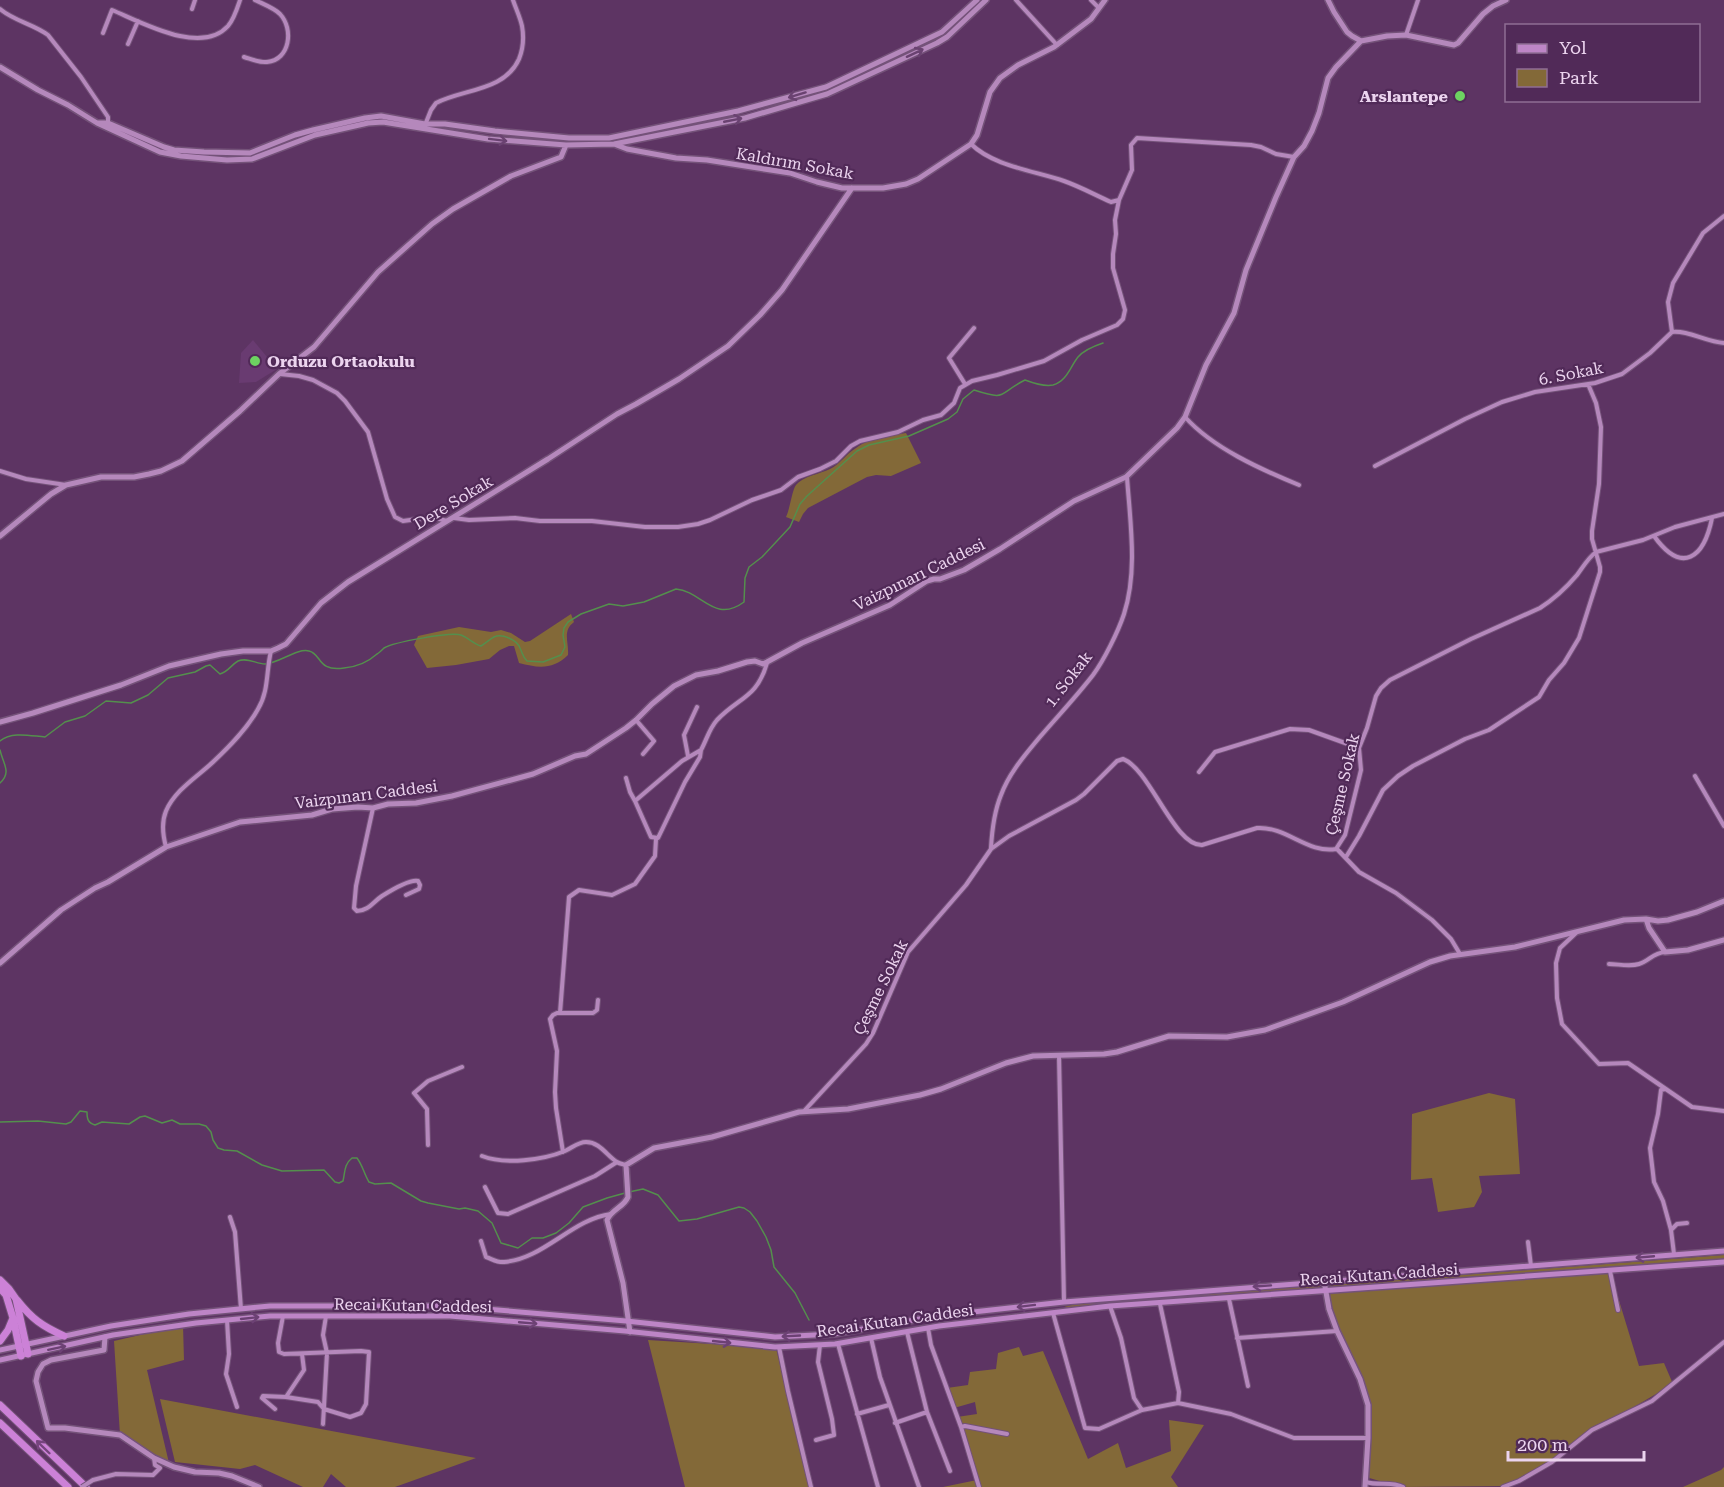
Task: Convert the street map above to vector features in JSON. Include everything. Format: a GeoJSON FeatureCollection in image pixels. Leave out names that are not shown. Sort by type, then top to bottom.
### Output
{"type":"FeatureCollection","features":[{"type":"Feature","properties":{"kind":"highway"},"geometry":{"type":"LineString","coordinates":[[0,1280],[38,1323],[64,1336]]}},
{"type":"Feature","properties":{"kind":"highway"},"geometry":{"type":"LineString","coordinates":[[0,1288],[6,1295],[23,1345]]}},
{"type":"Feature","properties":{"kind":"highway"},"geometry":{"type":"LineString","coordinates":[[16,1299],[25,1355]]}},
{"type":"Feature","properties":{"kind":"highway"},"geometry":{"type":"LineString","coordinates":[[0,1341],[13,1317]]}},
{"type":"Feature","properties":{"kind":"highway"},"geometry":{"type":"LineString","coordinates":[[0,1405],[84,1487]]}},
{"type":"Feature","properties":{"kind":"highway"},"geometry":{"type":"LineString","coordinates":[[0,1423],[68,1487]]}},
{"type":"Feature","properties":{"kind":"main road","name":"Recai Kutan Caddesi"},"geometry":{"type":"LineString","coordinates":[[0,1350],[111,1326],[189,1314],[270,1306],[450,1306],[787,1337],[834,1334],[937,1316],[1064,1302],[1724,1251]]}},
{"type":"Feature","properties":{"kind":"main road","name":"Recai Kutan Caddesi"},"geometry":{"type":"LineString","coordinates":[[0,1360],[105,1337],[183,1325],[283,1316],[450,1316],[779,1347],[838,1344],[927,1328],[1110,1306],[1724,1262]]}},
{"type":"Feature","properties":{"kind":"street"},"geometry":{"type":"LineString","coordinates":[[192,9],[195,0]]}},
{"type":"Feature","properties":{"kind":"street"},"geometry":{"type":"LineString","coordinates":[[103,33],[112,10],[183,37],[203,38],[226,28],[232,21],[240,0]]}},
{"type":"Feature","properties":{"kind":"street"},"geometry":{"type":"LineString","coordinates":[[244,57],[264,63],[271,61],[282,56],[287,43],[287,30],[280,15],[255,0]]}},
{"type":"Feature","properties":{"kind":"street"},"geometry":{"type":"LineString","coordinates":[[425,126],[436,103],[494,83],[507,76],[512,70],[521,53],[523,38],[522,26],[513,0]]}},
{"type":"Feature","properties":{"kind":"street","name":"Kaldırım Sokak"},"geometry":{"type":"LineString","coordinates":[[425,126],[445,124],[569,138],[609,138],[738,111],[826,87],[942,32],[977,0]]}},
{"type":"Feature","properties":{"kind":"street"},"geometry":{"type":"LineString","coordinates":[[609,138],[614,144],[745,118],[827,93],[937,43],[947,37],[986,0]]}},
{"type":"Feature","properties":{"kind":"street"},"geometry":{"type":"LineString","coordinates":[[1016,0],[1057,45]]}},
{"type":"Feature","properties":{"kind":"street"},"geometry":{"type":"LineString","coordinates":[[1091,0],[1100,9]]}},
{"type":"Feature","properties":{"kind":"street"},"geometry":{"type":"LineString","coordinates":[[1105,0],[1091,19],[1057,45],[1018,65],[996,82],[988,99],[978,135],[971,144],[979,152],[992,159],[1065,181],[1111,202],[1119,200]]}},
{"type":"Feature","properties":{"kind":"street"},"geometry":{"type":"LineString","coordinates":[[1328,0],[1347,32],[1361,41],[1406,35],[1454,45],[1483,14],[1506,0]]}},
{"type":"Feature","properties":{"kind":"street"},"geometry":{"type":"LineString","coordinates":[[1406,35],[1418,0]]}},
{"type":"Feature","properties":{"kind":"street"},"geometry":{"type":"LineString","coordinates":[[0,9],[18,21],[48,35],[81,77],[108,117],[108,126]]}},
{"type":"Feature","properties":{"kind":"street"},"geometry":{"type":"LineString","coordinates":[[128,44],[138,21]]}},
{"type":"Feature","properties":{"kind":"street","name":"Vaizpınarı Caddesi"},"geometry":{"type":"LineString","coordinates":[[0,963],[61,910],[166,847],[240,822],[312,815],[332,809],[373,808],[388,804],[416,803],[452,796],[533,774],[575,756],[586,754],[636,720],[662,695],[681,682],[696,675],[747,662],[767,662],[802,643],[890,605],[927,581],[964,570],[1074,501],[1126,477],[1169,437],[1185,417],[1206,365],[1234,313],[1246,270],[1273,203],[1294,157],[1304,146],[1312,131],[1328,78],[1361,41]]}},
{"type":"Feature","properties":{"kind":"street","name":"Kaldırım Sokak"},"geometry":{"type":"LineString","coordinates":[[0,67],[97,123],[108,126],[160,152],[241,160],[271,153],[315,135],[368,123],[392,123],[425,126],[498,140],[566,145],[614,144],[627,149],[676,158],[707,160],[773,170],[830,186],[883,188],[913,181],[971,144]]}},
{"type":"Feature","properties":{"kind":"street"},"geometry":{"type":"LineString","coordinates":[[0,536],[51,494],[66,485],[101,477],[134,477],[176,465],[279,374],[314,347],[378,272],[432,224],[453,209],[511,177],[561,157],[569,138]]}},
{"type":"Feature","properties":{"kind":"street"},"geometry":{"type":"LineString","coordinates":[[454,518],[592,521],[645,527],[678,527],[710,520],[752,500],[781,490],[798,477],[837,461],[851,446],[860,441],[898,432],[923,420],[941,415],[954,403],[960,388],[965,384],[1044,361],[1082,340],[1121,323],[1125,316],[1125,306],[1115,277],[1113,261],[1115,220],[1119,200],[1132,170],[1131,145],[1137,138],[1256,145],[1276,154],[1294,157]]}},
{"type":"Feature","properties":{"kind":"street","name":"Dere Sokak"},"geometry":{"type":"LineString","coordinates":[[271,651],[286,644],[321,603],[348,582],[549,459],[617,414],[679,379],[728,346],[782,290],[852,188]]}},
{"type":"Feature","properties":{"kind":"street"},"geometry":{"type":"LineString","coordinates":[[1724,216],[1703,233],[1673,282],[1668,302],[1672,332],[1680,331],[1724,343]]}},
{"type":"Feature","properties":{"kind":"street"},"geometry":{"type":"LineString","coordinates":[[965,384],[949,358],[975,328]]}},
{"type":"Feature","properties":{"kind":"street","name":"6. Sokak"},"geometry":{"type":"LineString","coordinates":[[1375,466],[1502,402],[1535,392],[1616,377],[1629,369],[1672,332]]}},
{"type":"Feature","properties":{"kind":"street"},"geometry":{"type":"LineString","coordinates":[[279,374],[313,380],[330,389],[345,401],[368,432],[387,499],[395,517],[403,521],[432,517],[448,521]]}},
{"type":"Feature","properties":{"kind":"street"},"geometry":{"type":"LineString","coordinates":[[1346,857],[1383,790],[1413,766],[1465,739],[1489,730],[1539,698],[1579,638],[1600,572],[1592,531],[1599,484],[1601,427],[1596,403],[1588,384]]}},
{"type":"Feature","properties":{"kind":"street"},"geometry":{"type":"LineString","coordinates":[[1185,417],[1197,431],[1211,441],[1299,485]]}},
{"type":"Feature","properties":{"kind":"street"},"geometry":{"type":"LineString","coordinates":[[0,471],[66,485]]}},
{"type":"Feature","properties":{"kind":"street","name":"1. Sokak"},"geometry":{"type":"LineString","coordinates":[[991,849],[997,806],[1009,779],[1028,752],[1097,668],[1123,616],[1131,571],[1126,477]]}},
{"type":"Feature","properties":{"kind":"street"},"geometry":{"type":"LineString","coordinates":[[1596,552],[1631,544],[1675,527],[1724,514]]}},
{"type":"Feature","properties":{"kind":"street"},"geometry":{"type":"LineString","coordinates":[[1654,536],[1670,554],[1681,558],[1690,557],[1699,552],[1706,540],[1712,518]]}},
{"type":"Feature","properties":{"kind":"street","name":"Çeşme Sokak"},"geometry":{"type":"LineString","coordinates":[[799,1112],[806,1110],[866,1044],[908,952],[966,885],[991,849],[1009,836],[1076,801],[1117,761],[1123,759],[1129,761],[1138,771],[1177,827],[1195,844],[1202,845],[1265,827],[1307,844],[1325,849],[1336,849],[1345,835],[1361,770],[1359,748],[1376,696],[1381,688],[1390,680],[1550,602],[1596,552]]}},
{"type":"Feature","properties":{"kind":"street"},"geometry":{"type":"LineString","coordinates":[[0,722],[122,686],[169,666],[221,654],[271,651],[267,685],[256,713],[223,753],[187,784],[166,810],[162,824],[166,847]]}},
{"type":"Feature","properties":{"kind":"street"},"geometry":{"type":"LineString","coordinates":[[561,1013],[569,897],[579,890],[612,895],[635,884],[655,856],[656,839],[661,834],[682,788],[700,757],[707,735],[717,721],[753,691],[760,682],[767,662]]}},
{"type":"Feature","properties":{"kind":"street"},"geometry":{"type":"LineString","coordinates":[[688,756],[684,735],[697,707]]}},
{"type":"Feature","properties":{"kind":"street"},"geometry":{"type":"LineString","coordinates":[[636,720],[654,741],[643,754]]}},
{"type":"Feature","properties":{"kind":"street"},"geometry":{"type":"LineString","coordinates":[[1199,772],[1215,752],[1290,729],[1309,730],[1359,748]]}},
{"type":"Feature","properties":{"kind":"street"},"geometry":{"type":"LineString","coordinates":[[635,801],[688,756],[701,750]]}},
{"type":"Feature","properties":{"kind":"street"},"geometry":{"type":"LineString","coordinates":[[1695,776],[1724,826]]}},
{"type":"Feature","properties":{"kind":"street"},"geometry":{"type":"LineString","coordinates":[[626,778],[651,837],[656,839]]}},
{"type":"Feature","properties":{"kind":"street"},"geometry":{"type":"LineString","coordinates":[[373,808],[356,886],[354,908],[357,911],[363,911],[387,894],[411,881],[418,881],[419,889],[406,895]]}},
{"type":"Feature","properties":{"kind":"street"},"geometry":{"type":"LineString","coordinates":[[1336,849],[1359,872],[1396,893],[1422,912],[1450,939],[1460,954]]}},
{"type":"Feature","properties":{"kind":"street"},"geometry":{"type":"LineString","coordinates":[[482,1156],[514,1161],[563,1152],[588,1142],[599,1146],[617,1162],[626,1165],[654,1148],[711,1137],[799,1112],[827,1112],[910,1097],[941,1089],[1023,1058],[1043,1055],[1104,1054],[1169,1036],[1227,1037],[1265,1030],[1343,1002],[1430,962],[1460,954],[1515,947],[1624,920],[1668,920],[1724,901]]}},
{"type":"Feature","properties":{"kind":"street"},"geometry":{"type":"LineString","coordinates":[[1646,919],[1649,928],[1665,952]]}},
{"type":"Feature","properties":{"kind":"street"},"geometry":{"type":"LineString","coordinates":[[1577,931],[1560,948],[1556,963],[1557,998],[1562,1024],[1599,1064],[1628,1063],[1692,1107],[1724,1111]]}},
{"type":"Feature","properties":{"kind":"street"},"geometry":{"type":"LineString","coordinates":[[1609,964],[1636,965],[1650,959],[1656,953],[1696,948],[1724,940]]}},
{"type":"Feature","properties":{"kind":"street"},"geometry":{"type":"LineString","coordinates":[[563,1152],[555,1092],[557,1051],[550,1019],[553,1015],[561,1013],[593,1013],[597,1010],[598,1000]]}},
{"type":"Feature","properties":{"kind":"street"},"geometry":{"type":"LineString","coordinates":[[1059,1055],[1064,1302]]}},
{"type":"Feature","properties":{"kind":"street"},"geometry":{"type":"LineString","coordinates":[[428,1145],[427,1108],[414,1093],[428,1081],[462,1067]]}},
{"type":"Feature","properties":{"kind":"street"},"geometry":{"type":"LineString","coordinates":[[1665,1089],[1661,1090],[1650,1148],[1654,1182],[1663,1201],[1671,1230],[1674,1254]]}},
{"type":"Feature","properties":{"kind":"street"},"geometry":{"type":"LineString","coordinates":[[485,1187],[498,1213],[508,1214],[595,1176],[617,1162]]}},
{"type":"Feature","properties":{"kind":"street"},"geometry":{"type":"LineString","coordinates":[[626,1165],[628,1197],[607,1220],[623,1283],[630,1332]]}},
{"type":"Feature","properties":{"kind":"street"},"geometry":{"type":"LineString","coordinates":[[481,1241],[486,1257],[502,1263],[529,1255],[596,1217],[611,1214]]}},
{"type":"Feature","properties":{"kind":"street"},"geometry":{"type":"LineString","coordinates":[[230,1218],[235,1232],[241,1309]]}},
{"type":"Feature","properties":{"kind":"street"},"geometry":{"type":"LineString","coordinates":[[1671,1230],[1677,1224],[1687,1223]]}},
{"type":"Feature","properties":{"kind":"street"},"geometry":{"type":"LineString","coordinates":[[1527,1242],[1531,1266]]}},
{"type":"Feature","properties":{"kind":"street"},"geometry":{"type":"LineString","coordinates":[[1610,1271],[1618,1310]]}},
{"type":"Feature","properties":{"kind":"street"},"geometry":{"type":"LineString","coordinates":[[1324,1281],[1325,1292],[1337,1331],[1360,1379],[1368,1405],[1365,1485],[1396,1484],[1403,1487]]}},
{"type":"Feature","properties":{"kind":"street"},"geometry":{"type":"LineString","coordinates":[[1229,1299],[1248,1386]]}},
{"type":"Feature","properties":{"kind":"street"},"geometry":{"type":"LineString","coordinates":[[1160,1304],[1179,1392],[1178,1404]]}},
{"type":"Feature","properties":{"kind":"street"},"geometry":{"type":"LineString","coordinates":[[1110,1306],[1134,1398],[1142,1410]]}},
{"type":"Feature","properties":{"kind":"street"},"geometry":{"type":"LineString","coordinates":[[1053,1312],[1085,1428],[1099,1429],[1142,1410],[1178,1404],[1231,1413],[1294,1438],[1368,1438]]}},
{"type":"Feature","properties":{"kind":"street"},"geometry":{"type":"LineString","coordinates":[[274,1409],[264,1400],[263,1396],[318,1402],[324,1409],[350,1417],[361,1413],[366,1404],[369,1352],[284,1354],[279,1352],[278,1343],[283,1316]]}},
{"type":"Feature","properties":{"kind":"street"},"geometry":{"type":"LineString","coordinates":[[323,1424],[327,1353],[323,1335],[326,1316]]}},
{"type":"Feature","properties":{"kind":"street"},"geometry":{"type":"LineString","coordinates":[[227,1320],[229,1354],[226,1374],[237,1407]]}},
{"type":"Feature","properties":{"kind":"street"},"geometry":{"type":"LineString","coordinates":[[927,1328],[980,1487]]}},
{"type":"Feature","properties":{"kind":"street"},"geometry":{"type":"LineString","coordinates":[[1237,1338],[1337,1331]]}},
{"type":"Feature","properties":{"kind":"street"},"geometry":{"type":"LineString","coordinates":[[907,1332],[927,1412],[950,1470]]}},
{"type":"Feature","properties":{"kind":"street"},"geometry":{"type":"LineString","coordinates":[[105,1337],[104,1350],[51,1360],[43,1364],[36,1381],[48,1428],[65,1428],[120,1436],[153,1458],[174,1467],[232,1476],[258,1487]]}},
{"type":"Feature","properties":{"kind":"street"},"geometry":{"type":"LineString","coordinates":[[871,1338],[889,1405],[919,1487]]}},
{"type":"Feature","properties":{"kind":"street"},"geometry":{"type":"LineString","coordinates":[[1503,1487],[1519,1481],[1552,1462],[1592,1430],[1652,1401],[1724,1342]]}},
{"type":"Feature","properties":{"kind":"street"},"geometry":{"type":"LineString","coordinates":[[838,1344],[878,1487]]}},
{"type":"Feature","properties":{"kind":"street"},"geometry":{"type":"LineString","coordinates":[[816,1440],[834,1435],[818,1362],[820,1345]]}},
{"type":"Feature","properties":{"kind":"street"},"geometry":{"type":"LineString","coordinates":[[779,1347],[812,1487]]}},
{"type":"Feature","properties":{"kind":"street"},"geometry":{"type":"LineString","coordinates":[[286,1397],[304,1371],[302,1354]]}},
{"type":"Feature","properties":{"kind":"street"},"geometry":{"type":"LineString","coordinates":[[857,1414],[889,1405]]}},
{"type":"Feature","properties":{"kind":"street"},"geometry":{"type":"LineString","coordinates":[[895,1423],[927,1412]]}},
{"type":"Feature","properties":{"kind":"street"},"geometry":{"type":"LineString","coordinates":[[961,1427],[1007,1434]]}},
{"type":"Feature","properties":{"kind":"street"},"geometry":{"type":"LineString","coordinates":[[84,1487],[93,1480],[116,1474],[153,1475],[160,1468],[155,1465],[153,1458]]}},
{"type":"Feature","properties":{"kind":"shaded area","name":"Orduzu Ortaokulu"},"geometry":{"type":"Polygon","coordinates":[[[253,340],[277,369],[256,382],[239,383],[241,353],[253,340]]]}},
{"type":"Feature","properties":{"kind":"green space"},"geometry":{"type":"Polygon","coordinates":[[[906,433],[921,463],[891,476],[867,477],[808,508],[799,522],[786,517],[795,487],[799,482],[834,467],[852,450],[867,442],[906,433]]]}},
{"type":"Feature","properties":{"kind":"green space"},"geometry":{"type":"Polygon","coordinates":[[[571,614],[574,622],[567,633],[568,655],[551,665],[539,667],[519,663],[514,646],[509,646],[489,659],[427,668],[414,645],[418,636],[459,627],[491,632],[501,630],[525,642],[571,614]]]}},
{"type":"Feature","properties":{"kind":"green space"},"geometry":{"type":"Polygon","coordinates":[[[1489,1093],[1515,1099],[1520,1174],[1479,1176],[1482,1192],[1474,1207],[1438,1212],[1432,1178],[1411,1180],[1412,1114],[1489,1093]]]}},
{"type":"Feature","properties":{"kind":"green space"},"geometry":{"type":"Polygon","coordinates":[[[1724,1255],[1724,1259],[1331,1288],[1330,1285],[1724,1255]]]}},
{"type":"Feature","properties":{"kind":"green space"},"geometry":{"type":"Polygon","coordinates":[[[1610,1271],[1639,1366],[1664,1363],[1673,1384],[1605,1424],[1541,1469],[1506,1486],[1400,1487],[1366,1477],[1366,1422],[1363,1393],[1337,1331],[1325,1292],[1610,1271]]]}},
{"type":"Feature","properties":{"kind":"green space"},"geometry":{"type":"Polygon","coordinates":[[[1319,1285],[1320,1289],[1064,1307],[1076,1304],[1319,1285]]]}},
{"type":"Feature","properties":{"kind":"green space"},"geometry":{"type":"Polygon","coordinates":[[[183,1325],[184,1360],[147,1370],[169,1463],[120,1435],[114,1341],[183,1325]]]}},
{"type":"Feature","properties":{"kind":"green space"},"geometry":{"type":"Polygon","coordinates":[[[648,1340],[776,1348],[809,1487],[685,1487],[648,1340]]]}},
{"type":"Feature","properties":{"kind":"green space"},"geometry":{"type":"Polygon","coordinates":[[[1019,1347],[1023,1356],[1043,1351],[1088,1459],[1118,1443],[1126,1468],[1171,1451],[1169,1420],[1204,1425],[1171,1477],[1178,1487],[943,1487],[977,1480],[957,1417],[977,1414],[975,1402],[954,1408],[947,1388],[968,1385],[970,1372],[996,1369],[998,1353],[1019,1347]]]}},
{"type":"Feature","properties":{"kind":"green space"},"geometry":{"type":"Polygon","coordinates":[[[160,1399],[476,1458],[395,1487],[346,1487],[331,1474],[323,1487],[303,1487],[255,1465],[240,1469],[175,1462],[160,1399]]]}},
{"type":"Feature","properties":{"kind":"green space"},"geometry":{"type":"Polygon","coordinates":[[[1724,1467],[1724,1487],[1683,1487],[1721,1470],[1724,1467]]]}},
{"type":"Feature","properties":{"kind":"waterway"},"geometry":{"type":"LineString","coordinates":[[0,741],[16,735],[45,737],[65,722],[85,716],[106,701],[131,703],[148,695],[168,678],[195,672],[210,665],[220,674],[238,661],[249,660],[265,664],[309,651],[329,667],[335,669],[353,667],[366,662],[384,648],[399,643],[455,634],[481,646],[494,637],[505,637],[518,645],[527,661],[543,662],[561,655],[565,647],[564,628],[568,622],[581,614],[609,604],[623,606],[644,602],[676,589],[685,591],[716,608],[724,610],[734,608],[744,602],[745,578],[749,567],[762,557],[790,527],[800,504],[807,496],[857,451],[869,445],[909,436],[948,419],[957,412],[963,399],[974,390],[998,395],[1025,380],[1046,385],[1058,383],[1080,355],[1089,348],[1103,343]]}},
{"type":"Feature","properties":{"kind":"waterway"},"geometry":{"type":"LineString","coordinates":[[0,750],[6,768],[4,779],[0,783]]}},
{"type":"Feature","properties":{"kind":"waterway"},"geometry":{"type":"LineString","coordinates":[[0,1122],[38,1121],[66,1124],[71,1122],[80,1111],[87,1112],[88,1120],[95,1125],[102,1122],[129,1124],[145,1116],[162,1123],[172,1120],[180,1124],[199,1124],[206,1126],[211,1132],[218,1148],[237,1151],[262,1165],[282,1171],[324,1170],[335,1182],[339,1183],[343,1181],[348,1163],[352,1158],[357,1158],[369,1182],[391,1183],[428,1203],[478,1211],[492,1223],[501,1243],[518,1248],[532,1238],[543,1238],[556,1233],[569,1223],[583,1207],[625,1193]]}},
{"type":"Feature","properties":{"kind":"waterway"},"geometry":{"type":"LineString","coordinates":[[629,1192],[643,1189],[658,1195],[679,1221],[697,1219],[739,1207],[750,1212],[766,1237],[774,1267],[795,1293],[809,1320]]}},
{"type":"Feature","properties":{"kind":"place","name":"Arslantepe"},"geometry":{"type":"Point","coordinates":[1460,96]}},
{"type":"Feature","properties":{"kind":"place","name":"Orduzu Ortaokulu"},"geometry":{"type":"Point","coordinates":[255,361]}}]}
